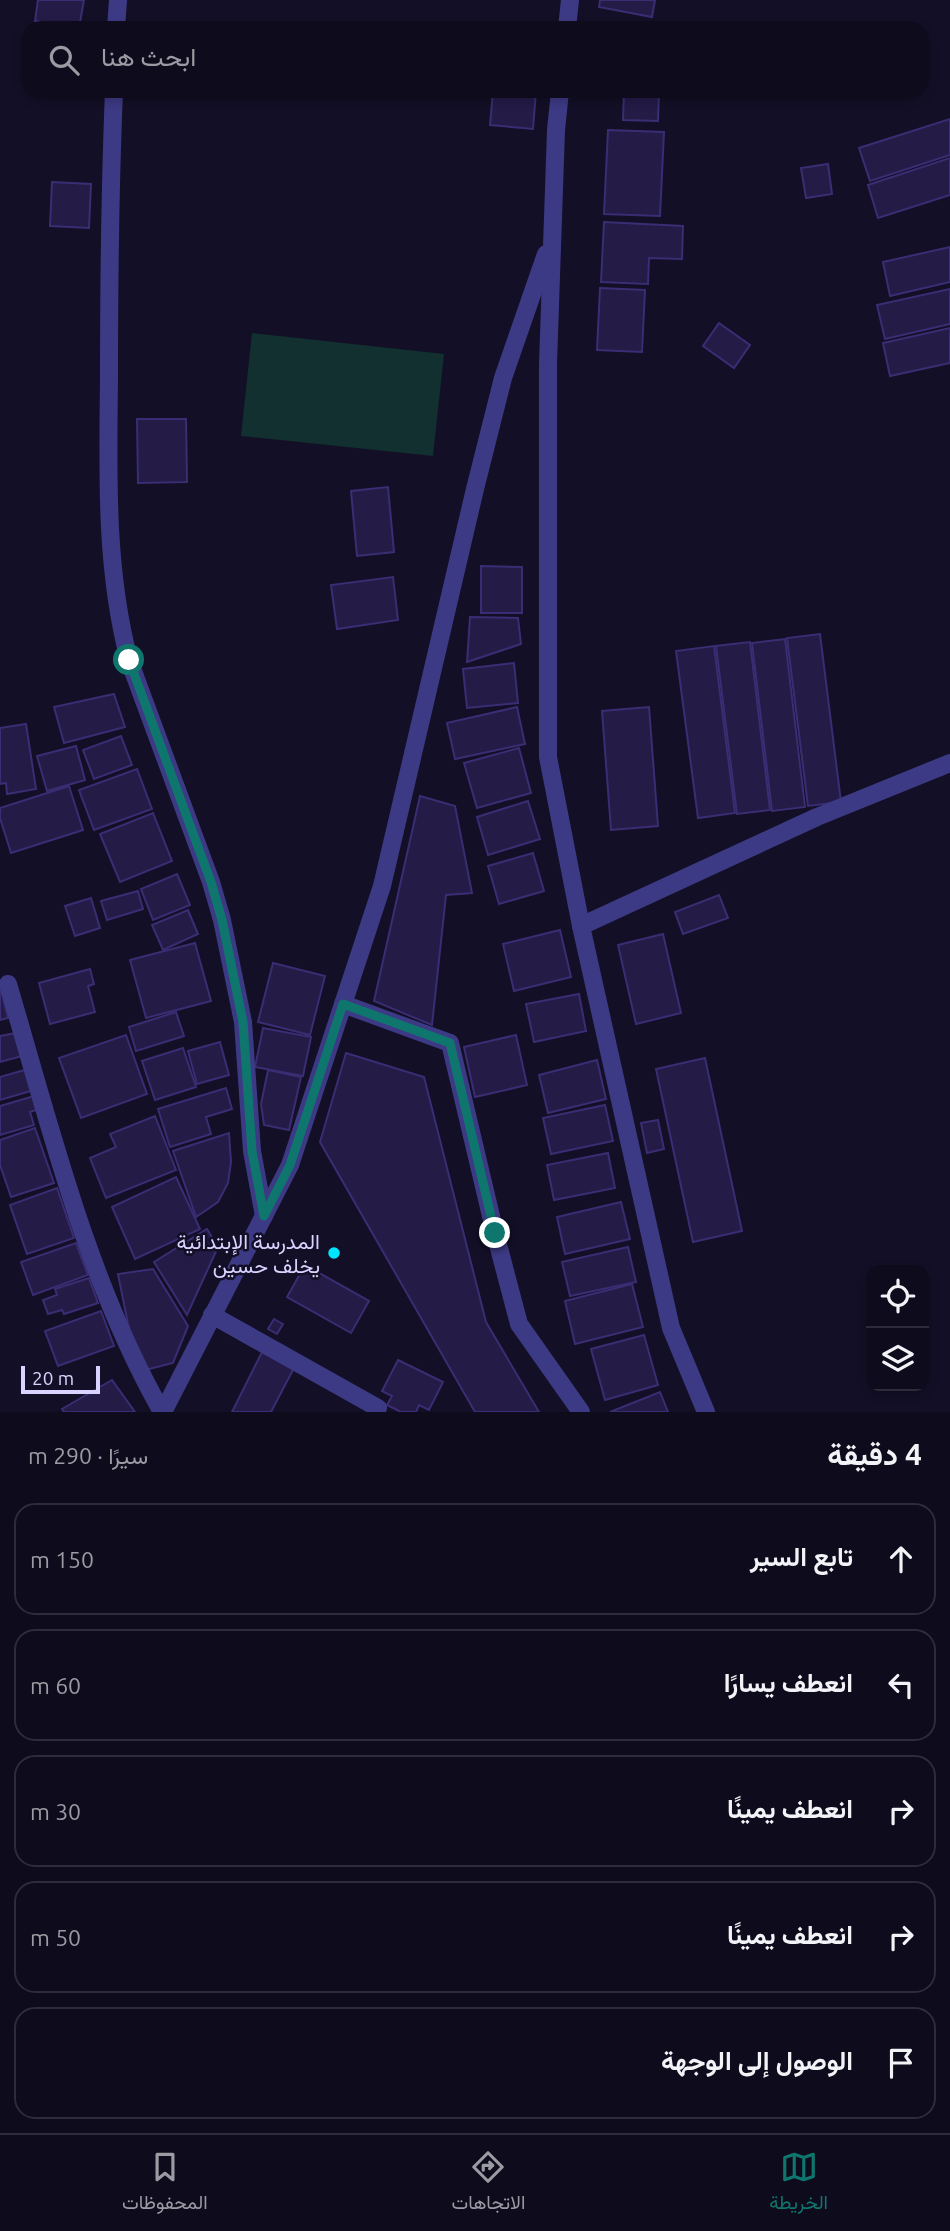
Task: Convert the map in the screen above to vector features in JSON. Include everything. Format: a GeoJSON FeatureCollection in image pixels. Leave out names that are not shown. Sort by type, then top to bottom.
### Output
{"type":"FeatureCollection","features":[{"type":"Feature","properties":{"kind":"street"},"geometry":{"type":"LineString","coordinates":[[116,21],[118,0]]}},
{"type":"Feature","properties":{"kind":"street"},"geometry":{"type":"LineString","coordinates":[[568,21],[570,0]]}},
{"type":"Feature","properties":{"kind":"street"},"geometry":{"type":"LineString","coordinates":[[114,98],[110,198],[108,497],[114,583],[120,626],[129,660],[211,882],[222,920],[243,1022],[252,1151],[264,1216]]}},
{"type":"Feature","properties":{"kind":"street"},"geometry":{"type":"LineString","coordinates":[[559,98],[548,364],[548,757],[581,926],[671,1328],[706,1412]]}},
{"type":"Feature","properties":{"kind":"street"},"geometry":{"type":"LineString","coordinates":[[162,1412],[290,1165],[382,886],[503,378],[552,236]]}},
{"type":"Feature","properties":{"kind":"street"},"geometry":{"type":"LineString","coordinates":[[581,926],[817,817],[950,762]]}},
{"type":"Feature","properties":{"kind":"street"},"geometry":{"type":"LineString","coordinates":[[8,984],[91,1257],[136,1366],[162,1412]]}},
{"type":"Feature","properties":{"kind":"street"},"geometry":{"type":"LineString","coordinates":[[343,1004],[450,1043],[519,1324],[581,1412]]}},
{"type":"Feature","properties":{"kind":"street"},"geometry":{"type":"LineString","coordinates":[[212,1315],[378,1408]]}},
{"type":"Feature","properties":{"kind":"green space"},"geometry":{"type":"Polygon","coordinates":[[[252,333],[444,354],[433,456],[241,436],[252,333]]]}},
{"type":"Feature","properties":{"kind":"building"},"geometry":{"type":"Polygon","coordinates":[[[38,0],[84,0],[80,21],[35,21],[38,0]]]}},
{"type":"Feature","properties":{"kind":"building"},"geometry":{"type":"Polygon","coordinates":[[[600,0],[655,0],[652,17],[599,7],[600,0]]]}},
{"type":"Feature","properties":{"kind":"building"},"geometry":{"type":"Polygon","coordinates":[[[492,98],[535,98],[533,129],[490,125],[492,98]]]}},
{"type":"Feature","properties":{"kind":"building"},"geometry":{"type":"Polygon","coordinates":[[[624,98],[659,98],[658,121],[623,120],[624,98]]]}},
{"type":"Feature","properties":{"kind":"building"},"geometry":{"type":"Polygon","coordinates":[[[950,119],[950,155],[870,181],[859,148],[950,119]]]}},
{"type":"Feature","properties":{"kind":"building"},"geometry":{"type":"Polygon","coordinates":[[[608,130],[664,132],[660,216],[604,214],[608,130]]]}},
{"type":"Feature","properties":{"kind":"building"},"geometry":{"type":"Polygon","coordinates":[[[950,158],[950,195],[878,218],[868,185],[950,158]]]}},
{"type":"Feature","properties":{"kind":"building"},"geometry":{"type":"Polygon","coordinates":[[[828,164],[832,194],[806,198],[801,168],[828,164]]]}},
{"type":"Feature","properties":{"kind":"building"},"geometry":{"type":"Polygon","coordinates":[[[52,182],[91,184],[89,228],[50,226],[52,182]]]}},
{"type":"Feature","properties":{"kind":"building"},"geometry":{"type":"Polygon","coordinates":[[[604,222],[683,226],[682,259],[649,258],[648,284],[601,282],[604,222]]]}},
{"type":"Feature","properties":{"kind":"building"},"geometry":{"type":"Polygon","coordinates":[[[950,247],[950,282],[890,296],[883,262],[950,247]]]}},
{"type":"Feature","properties":{"kind":"building"},"geometry":{"type":"Polygon","coordinates":[[[600,288],[645,290],[642,352],[597,350],[600,288]]]}},
{"type":"Feature","properties":{"kind":"building"},"geometry":{"type":"Polygon","coordinates":[[[950,289],[950,324],[885,339],[877,305],[950,289]]]}},
{"type":"Feature","properties":{"kind":"building"},"geometry":{"type":"Polygon","coordinates":[[[719,323],[750,345],[734,368],[703,346],[719,323]]]}},
{"type":"Feature","properties":{"kind":"building"},"geometry":{"type":"Polygon","coordinates":[[[950,328],[950,363],[890,376],[883,343],[950,328]]]}},
{"type":"Feature","properties":{"kind":"building"},"geometry":{"type":"Polygon","coordinates":[[[137,419],[186,419],[187,482],[138,483],[137,419]]]}},
{"type":"Feature","properties":{"kind":"building"},"geometry":{"type":"Polygon","coordinates":[[[388,487],[394,552],[357,556],[351,491],[388,487]]]}},
{"type":"Feature","properties":{"kind":"building"},"geometry":{"type":"Polygon","coordinates":[[[481,566],[522,567],[522,613],[481,613],[481,566]]]}},
{"type":"Feature","properties":{"kind":"building"},"geometry":{"type":"Polygon","coordinates":[[[393,577],[398,620],[337,629],[331,585],[393,577]]]}},
{"type":"Feature","properties":{"kind":"building"},"geometry":{"type":"Polygon","coordinates":[[[470,617],[518,618],[521,644],[467,662],[470,617]]]}},
{"type":"Feature","properties":{"kind":"building"},"geometry":{"type":"Polygon","coordinates":[[[820,634],[841,802],[808,806],[787,638],[820,634]]]}},
{"type":"Feature","properties":{"kind":"building"},"geometry":{"type":"Polygon","coordinates":[[[785,639],[805,807],[772,811],[752,643],[785,639]]]}},
{"type":"Feature","properties":{"kind":"building"},"geometry":{"type":"Polygon","coordinates":[[[750,642],[770,810],[737,814],[716,646],[750,642]]]}},
{"type":"Feature","properties":{"kind":"building"},"geometry":{"type":"Polygon","coordinates":[[[714,646],[735,813],[698,818],[676,651],[714,646]]]}},
{"type":"Feature","properties":{"kind":"building"},"geometry":{"type":"Polygon","coordinates":[[[514,663],[518,703],[467,708],[463,669],[514,663]]]}},
{"type":"Feature","properties":{"kind":"building"},"geometry":{"type":"Polygon","coordinates":[[[114,694],[125,727],[64,743],[54,707],[114,694]]]}},
{"type":"Feature","properties":{"kind":"building"},"geometry":{"type":"Polygon","coordinates":[[[517,707],[525,744],[455,759],[447,723],[517,707]]]}},
{"type":"Feature","properties":{"kind":"building"},"geometry":{"type":"Polygon","coordinates":[[[649,707],[658,826],[611,830],[602,711],[649,707]]]}},
{"type":"Feature","properties":{"kind":"building"},"geometry":{"type":"Polygon","coordinates":[[[26,724],[36,789],[7,794],[6,783],[0,784],[0,728],[26,724]]]}},
{"type":"Feature","properties":{"kind":"building"},"geometry":{"type":"Polygon","coordinates":[[[121,736],[132,765],[94,779],[83,750],[121,736]]]}},
{"type":"Feature","properties":{"kind":"building"},"geometry":{"type":"Polygon","coordinates":[[[76,746],[85,780],[47,791],[37,756],[76,746]]]}},
{"type":"Feature","properties":{"kind":"building"},"geometry":{"type":"Polygon","coordinates":[[[519,748],[531,793],[477,808],[464,763],[519,748]]]}},
{"type":"Feature","properties":{"kind":"building"},"geometry":{"type":"Polygon","coordinates":[[[137,769],[152,809],[94,830],[79,790],[137,769]]]}},
{"type":"Feature","properties":{"kind":"building"},"geometry":{"type":"Polygon","coordinates":[[[69,786],[83,830],[11,853],[0,818],[0,808],[69,786]]]}},
{"type":"Feature","properties":{"kind":"building"},"geometry":{"type":"Polygon","coordinates":[[[420,796],[455,806],[472,893],[446,895],[432,1025],[374,1001],[420,796]]]}},
{"type":"Feature","properties":{"kind":"building"},"geometry":{"type":"Polygon","coordinates":[[[528,801],[540,839],[488,855],[477,817],[528,801]]]}},
{"type":"Feature","properties":{"kind":"building"},"geometry":{"type":"Polygon","coordinates":[[[153,813],[172,861],[120,882],[100,834],[153,813]]]}},
{"type":"Feature","properties":{"kind":"building"},"geometry":{"type":"Polygon","coordinates":[[[533,853],[544,891],[499,904],[488,866],[533,853]]]}},
{"type":"Feature","properties":{"kind":"building"},"geometry":{"type":"Polygon","coordinates":[[[177,874],[190,905],[153,920],[141,889],[177,874]]]}},
{"type":"Feature","properties":{"kind":"building"},"geometry":{"type":"Polygon","coordinates":[[[138,891],[143,909],[107,920],[101,901],[138,891]]]}},
{"type":"Feature","properties":{"kind":"building"},"geometry":{"type":"Polygon","coordinates":[[[719,895],[728,918],[683,934],[675,912],[719,895]]]}},
{"type":"Feature","properties":{"kind":"building"},"geometry":{"type":"Polygon","coordinates":[[[91,898],[100,928],[75,936],[65,906],[91,898]]]}},
{"type":"Feature","properties":{"kind":"building"},"geometry":{"type":"Polygon","coordinates":[[[188,910],[198,934],[163,950],[152,925],[188,910]]]}},
{"type":"Feature","properties":{"kind":"building"},"geometry":{"type":"Polygon","coordinates":[[[560,930],[571,977],[514,991],[503,944],[560,930]]]}},
{"type":"Feature","properties":{"kind":"building"},"geometry":{"type":"Polygon","coordinates":[[[663,934],[681,1013],[636,1024],[618,945],[663,934]]]}},
{"type":"Feature","properties":{"kind":"building"},"geometry":{"type":"Polygon","coordinates":[[[195,943],[211,1001],[146,1018],[130,960],[195,943]]]}},
{"type":"Feature","properties":{"kind":"building"},"geometry":{"type":"Polygon","coordinates":[[[273,963],[325,976],[310,1035],[258,1022],[273,963]]]}},
{"type":"Feature","properties":{"kind":"building"},"geometry":{"type":"Polygon","coordinates":[[[90,969],[94,984],[88,986],[95,1012],[50,1024],[39,983],[90,969]]]}},
{"type":"Feature","properties":{"kind":"building"},"geometry":{"type":"Polygon","coordinates":[[[0,985],[8,1018],[0,1020],[0,985]]]}},
{"type":"Feature","properties":{"kind":"building"},"geometry":{"type":"Polygon","coordinates":[[[579,994],[586,1031],[534,1042],[526,1004],[579,994]]]}},
{"type":"Feature","properties":{"kind":"building"},"geometry":{"type":"Polygon","coordinates":[[[176,1012],[184,1036],[136,1051],[129,1027],[176,1012]]]}},
{"type":"Feature","properties":{"kind":"building"},"geometry":{"type":"Polygon","coordinates":[[[263,1028],[311,1037],[303,1076],[255,1067],[263,1028]]]}},
{"type":"Feature","properties":{"kind":"building"},"geometry":{"type":"Polygon","coordinates":[[[16,1033],[22,1056],[0,1062],[0,1036],[16,1033]]]}},
{"type":"Feature","properties":{"kind":"building"},"geometry":{"type":"Polygon","coordinates":[[[126,1035],[147,1094],[81,1118],[59,1058],[126,1035]]]}},
{"type":"Feature","properties":{"kind":"building"},"geometry":{"type":"Polygon","coordinates":[[[516,1035],[527,1085],[475,1097],[464,1047],[516,1035]]]}},
{"type":"Feature","properties":{"kind":"building"},"geometry":{"type":"Polygon","coordinates":[[[220,1042],[229,1075],[197,1084],[188,1051],[220,1042]]]}},
{"type":"Feature","properties":{"kind":"building"},"geometry":{"type":"Polygon","coordinates":[[[183,1048],[196,1087],[155,1100],[142,1061],[183,1048]]]}},
{"type":"Feature","properties":{"kind":"building"},"geometry":{"type":"Polygon","coordinates":[[[346,1053],[424,1077],[486,1322],[539,1412],[475,1412],[320,1142],[346,1053]]]}},
{"type":"Feature","properties":{"kind":"building"},"geometry":{"type":"Polygon","coordinates":[[[705,1058],[742,1231],[693,1242],[656,1069],[705,1058]]]}},
{"type":"Feature","properties":{"kind":"building"},"geometry":{"type":"Polygon","coordinates":[[[597,1060],[606,1099],[548,1113],[539,1075],[597,1060]]]}},
{"type":"Feature","properties":{"kind":"building"},"geometry":{"type":"Polygon","coordinates":[[[28,1069],[34,1090],[0,1100],[0,1077],[28,1069]]]}},
{"type":"Feature","properties":{"kind":"building"},"geometry":{"type":"Polygon","coordinates":[[[268,1070],[301,1077],[289,1130],[264,1125],[261,1104],[268,1070]]]}},
{"type":"Feature","properties":{"kind":"building"},"geometry":{"type":"Polygon","coordinates":[[[226,1088],[232,1109],[206,1117],[211,1134],[170,1147],[158,1109],[226,1088]]]}},
{"type":"Feature","properties":{"kind":"building"},"geometry":{"type":"Polygon","coordinates":[[[34,1096],[39,1109],[30,1112],[34,1125],[0,1135],[0,1106],[34,1096]]]}},
{"type":"Feature","properties":{"kind":"building"},"geometry":{"type":"Polygon","coordinates":[[[605,1105],[613,1141],[551,1154],[543,1118],[605,1105]]]}},
{"type":"Feature","properties":{"kind":"building"},"geometry":{"type":"Polygon","coordinates":[[[155,1116],[176,1170],[106,1198],[90,1158],[116,1147],[110,1134],[155,1116]]]}},
{"type":"Feature","properties":{"kind":"building"},"geometry":{"type":"Polygon","coordinates":[[[658,1120],[664,1149],[647,1153],[641,1123],[658,1120]]]}},
{"type":"Feature","properties":{"kind":"building"},"geometry":{"type":"Polygon","coordinates":[[[35,1128],[54,1183],[11,1197],[0,1165],[0,1140],[35,1128]]]}},
{"type":"Feature","properties":{"kind":"building"},"geometry":{"type":"Polygon","coordinates":[[[229,1133],[231,1162],[228,1183],[218,1202],[196,1217],[173,1151],[229,1133]]]}},
{"type":"Feature","properties":{"kind":"building"},"geometry":{"type":"Polygon","coordinates":[[[608,1153],[615,1188],[554,1200],[547,1165],[608,1153]]]}},
{"type":"Feature","properties":{"kind":"building"},"geometry":{"type":"Polygon","coordinates":[[[176,1177],[200,1229],[135,1259],[112,1207],[176,1177]]]}},
{"type":"Feature","properties":{"kind":"building"},"geometry":{"type":"Polygon","coordinates":[[[57,1188],[74,1238],[27,1254],[10,1205],[57,1188]]]}},
{"type":"Feature","properties":{"kind":"building"},"geometry":{"type":"Polygon","coordinates":[[[621,1202],[630,1239],[565,1254],[557,1217],[621,1202]]]}},
{"type":"Feature","properties":{"kind":"building"},"geometry":{"type":"Polygon","coordinates":[[[207,1229],[218,1247],[187,1315],[154,1262],[207,1229]]]}},
{"type":"Feature","properties":{"kind":"building"},"geometry":{"type":"Polygon","coordinates":[[[76,1243],[88,1275],[33,1295],[21,1262],[76,1243]]]}},
{"type":"Feature","properties":{"kind":"building"},"geometry":{"type":"Polygon","coordinates":[[[628,1247],[636,1282],[570,1296],[562,1262],[628,1247]]]}},
{"type":"Feature","properties":{"kind":"building"},"geometry":{"type":"Polygon","coordinates":[[[305,1265],[369,1301],[351,1333],[287,1297],[305,1265]]]}},
{"type":"Feature","properties":{"kind":"building"},"geometry":{"type":"Polygon","coordinates":[[[153,1269],[188,1326],[173,1363],[145,1370],[130,1334],[118,1274],[153,1269]]]}},
{"type":"Feature","properties":{"kind":"building"},"geometry":{"type":"Polygon","coordinates":[[[89,1278],[98,1303],[64,1314],[62,1310],[48,1314],[43,1300],[57,1295],[55,1289],[89,1278]]]}},
{"type":"Feature","properties":{"kind":"building"},"geometry":{"type":"Polygon","coordinates":[[[632,1284],[643,1327],[575,1344],[565,1301],[632,1284]]]}},
{"type":"Feature","properties":{"kind":"building"},"geometry":{"type":"Polygon","coordinates":[[[101,1311],[114,1346],[58,1366],[45,1331],[101,1311]]]}},
{"type":"Feature","properties":{"kind":"building"},"geometry":{"type":"Polygon","coordinates":[[[274,1319],[283,1324],[277,1334],[268,1329],[274,1319]]]}},
{"type":"Feature","properties":{"kind":"building"},"geometry":{"type":"Polygon","coordinates":[[[644,1335],[658,1385],[605,1400],[591,1349],[644,1335]]]}},
{"type":"Feature","properties":{"kind":"building"},"geometry":{"type":"Polygon","coordinates":[[[262,1352],[294,1368],[271,1412],[232,1412],[262,1352]]]}},
{"type":"Feature","properties":{"kind":"building"},"geometry":{"type":"Polygon","coordinates":[[[398,1360],[443,1382],[429,1410],[419,1405],[416,1412],[401,1412],[387,1405],[392,1396],[382,1391],[398,1360]]]}},
{"type":"Feature","properties":{"kind":"building"},"geometry":{"type":"Polygon","coordinates":[[[112,1380],[135,1412],[64,1412],[62,1409],[112,1380]]]}},
{"type":"Feature","properties":{"kind":"building"},"geometry":{"type":"Polygon","coordinates":[[[660,1392],[668,1412],[610,1412],[660,1392]]]}},
{"type":"Feature","properties":{"kind":"place","name":"المدرسة الإبتدائية يخلف حسين"},"geometry":{"type":"Point","coordinates":[334,1253]}},
{"type":"Feature","properties":{"kind":"route"},"geometry":{"type":"LineString","coordinates":[[129,660],[211,882],[222,920],[243,1022],[252,1151],[264,1216],[290,1165],[343,1004],[450,1043],[495,1233]]}}]}
